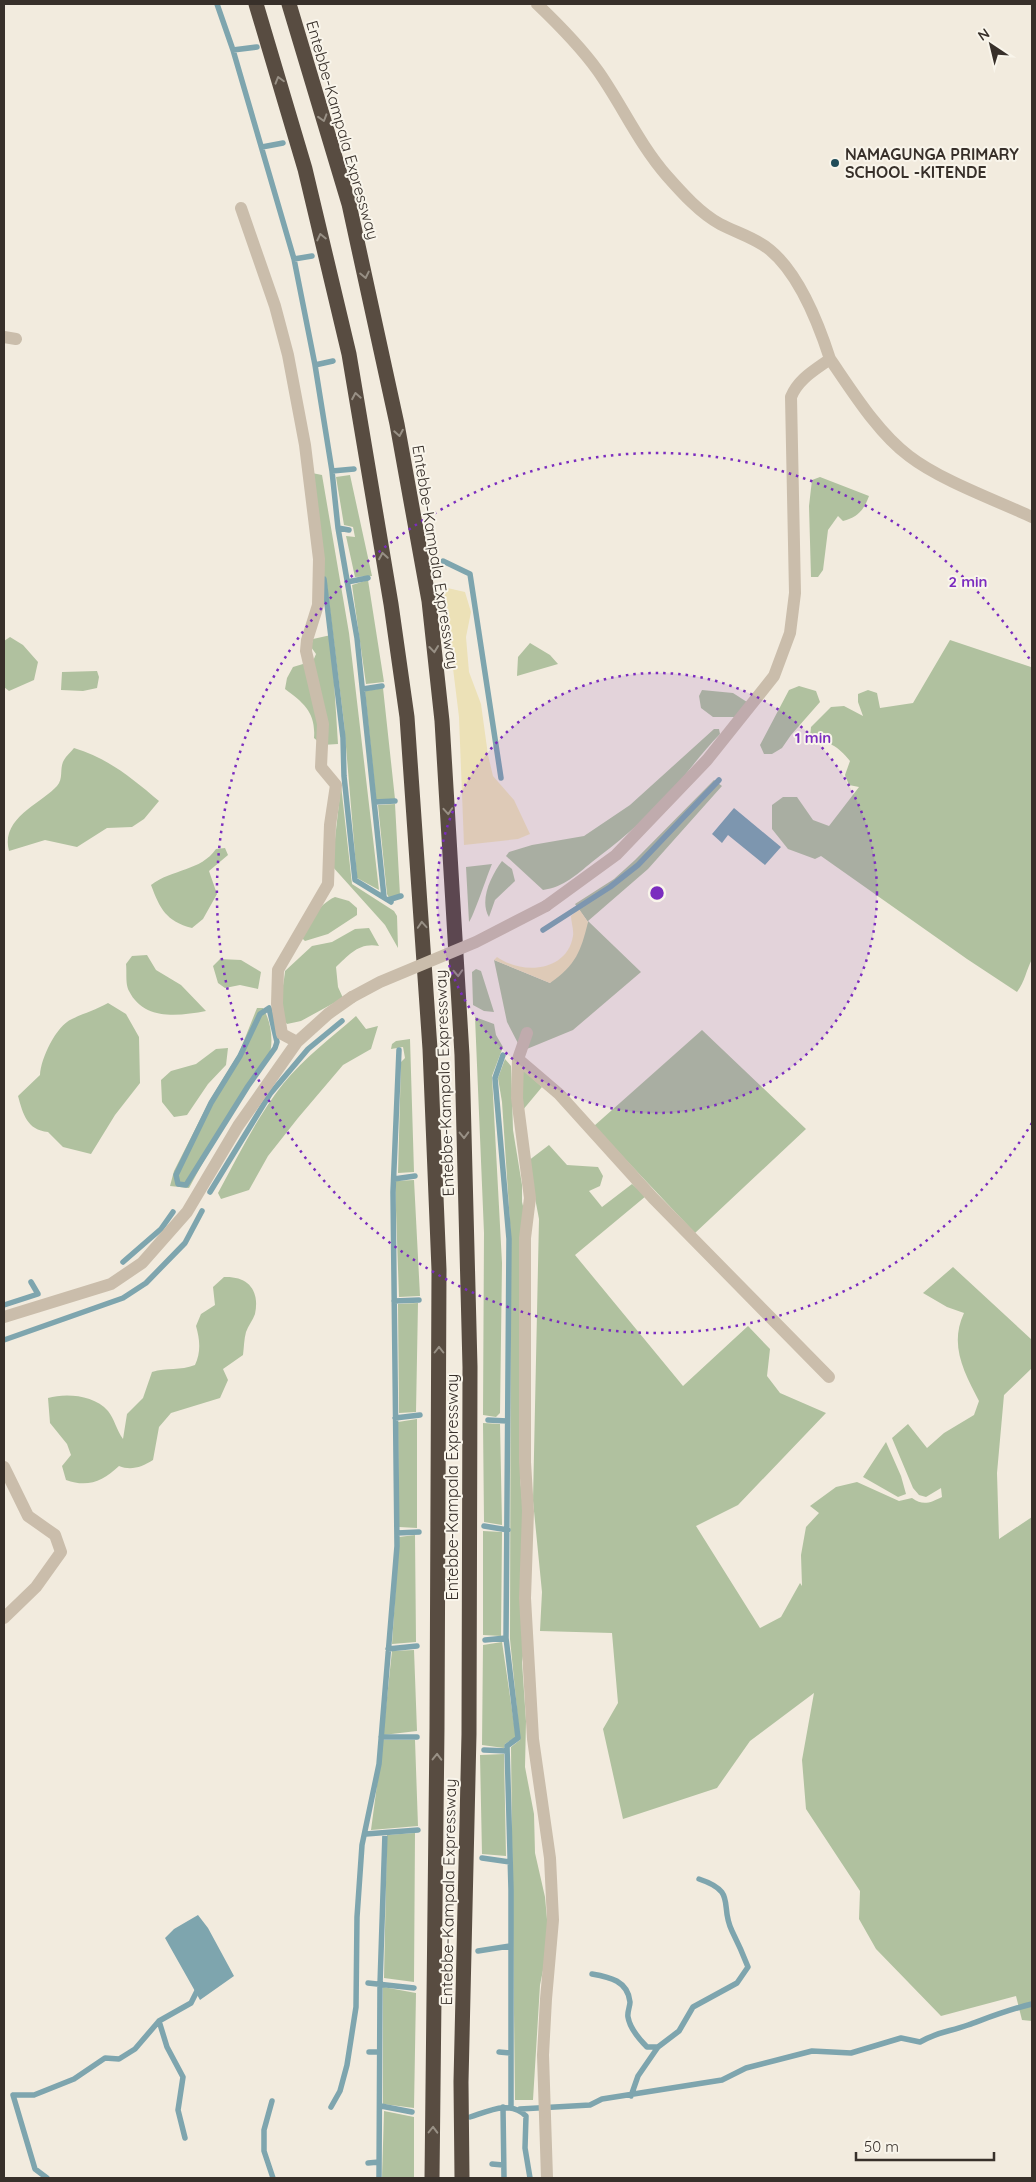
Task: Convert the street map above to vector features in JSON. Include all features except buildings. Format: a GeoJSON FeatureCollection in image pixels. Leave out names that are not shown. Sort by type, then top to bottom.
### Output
{"type":"FeatureCollection","features":[{"type":"Feature","properties":{"kind":"highway","name":"Entebbe-Kampala Expressway"},"geometry":{"type":"LineString","coordinates":[[256,4],[305,169],[349,354],[391,604],[407,716],[430,1049],[439,1270],[437,1728],[432,2178]]}},
{"type":"Feature","properties":{"kind":"highway","name":"Entebbe-Kampala Expressway"},"geometry":{"type":"LineString","coordinates":[[289,4],[349,204],[397,424],[429,600],[442,721],[462,1055],[470,1367],[469,1734],[461,2082],[462,2178]]}},
{"type":"Feature","properties":{"kind":"street"},"geometry":{"type":"LineString","coordinates":[[537,4],[566,32],[589,60],[639,138],[676,186],[705,214],[760,243],[779,259],[798,287],[820,328],[830,359],[888,436],[910,458],[941,475],[1032,517]]}},
{"type":"Feature","properties":{"kind":"street"},"geometry":{"type":"LineString","coordinates":[[241,208],[275,306],[288,355],[305,445],[319,560],[318,605],[307,640],[306,651],[323,724],[321,768],[336,785],[330,825],[328,884],[278,970],[276,993],[278,1022],[282,1034],[297,1042]]}},
{"type":"Feature","properties":{"kind":"street"},"geometry":{"type":"LineString","coordinates":[[4,1317],[111,1284],[142,1263],[187,1212],[238,1126],[297,1042],[328,1014],[352,997],[380,982],[476,942],[546,906],[616,855],[707,760],[774,676],[790,633],[795,593],[791,397],[795,387],[801,380],[830,359]]}},
{"type":"Feature","properties":{"kind":"street"},"geometry":{"type":"LineString","coordinates":[[527,1033],[518,1059],[517,1098],[530,1198],[525,1238],[525,1452],[528,1511],[525,1598],[533,1739],[550,1858],[553,1920],[543,2055],[547,2178]]}},
{"type":"Feature","properties":{"kind":"street"},"geometry":{"type":"LineString","coordinates":[[518,1059],[559,1094],[647,1192],[829,1377]]}},
{"type":"Feature","properties":{"kind":"street"},"geometry":{"type":"LineString","coordinates":[[4,1467],[28,1516],[55,1535],[61,1552],[36,1587],[4,1618]]}},
{"type":"Feature","properties":{"kind":"green space"},"geometry":{"type":"Polygon","coordinates":[[[312,473],[322,475],[349,633],[379,890],[357,878],[344,723],[327,586],[323,587],[312,473]]]}},
{"type":"Feature","properties":{"kind":"green space"},"geometry":{"type":"Polygon","coordinates":[[[350,475],[372,576],[355,577],[346,536],[355,537],[353,527],[344,525],[336,477],[350,475]]]}},
{"type":"Feature","properties":{"kind":"green space"},"geometry":{"type":"Polygon","coordinates":[[[820,477],[869,496],[863,509],[853,517],[843,521],[838,516],[828,530],[823,570],[818,577],[811,577],[809,506],[812,480],[820,477]]]}},
{"type":"Feature","properties":{"kind":"green space"},"geometry":{"type":"Polygon","coordinates":[[[368,580],[384,682],[366,684],[352,585],[368,580]]]}},
{"type":"Feature","properties":{"kind":"green space"},"geometry":{"type":"Polygon","coordinates":[[[331,635],[338,744],[322,745],[314,738],[311,715],[298,699],[285,689],[287,678],[293,667],[313,661],[316,654],[311,647],[313,639],[331,635]]]}},
{"type":"Feature","properties":{"kind":"green space"},"geometry":{"type":"Polygon","coordinates":[[[10,637],[23,645],[38,662],[34,680],[9,691],[4,687],[4,641],[10,637]]]}},
{"type":"Feature","properties":{"kind":"green space"},"geometry":{"type":"Polygon","coordinates":[[[950,640],[1031,667],[1032,663],[1032,959],[1017,992],[821,856],[815,859],[788,849],[772,829],[772,805],[783,797],[797,797],[813,820],[829,826],[859,787],[849,785],[845,775],[850,761],[832,745],[810,737],[811,727],[831,707],[844,706],[863,716],[858,702],[858,694],[868,690],[877,693],[880,708],[913,703],[950,640]]]}},
{"type":"Feature","properties":{"kind":"green space"},"geometry":{"type":"Polygon","coordinates":[[[530,643],[550,655],[558,664],[517,676],[518,657],[530,643]]]}},
{"type":"Feature","properties":{"kind":"green space"},"geometry":{"type":"Polygon","coordinates":[[[97,671],[99,677],[97,688],[83,691],[61,690],[62,672],[97,671]]]}},
{"type":"Feature","properties":{"kind":"green space"},"geometry":{"type":"Polygon","coordinates":[[[799,686],[816,691],[820,702],[782,748],[772,754],[764,754],[760,745],[789,690],[799,686]]]}},
{"type":"Feature","properties":{"kind":"green space"},"geometry":{"type":"Polygon","coordinates":[[[383,688],[395,799],[376,800],[365,691],[383,688]]]}},
{"type":"Feature","properties":{"kind":"green space"},"geometry":{"type":"Polygon","coordinates":[[[702,690],[733,693],[747,702],[735,717],[713,717],[701,708],[699,696],[702,690]]]}},
{"type":"Feature","properties":{"kind":"green space"},"geometry":{"type":"Polygon","coordinates":[[[714,729],[719,729],[720,734],[662,801],[628,833],[569,880],[543,890],[506,856],[509,852],[532,845],[584,836],[630,805],[714,729]]]}},
{"type":"Feature","properties":{"kind":"green space"},"geometry":{"type":"Polygon","coordinates":[[[74,748],[109,763],[130,777],[159,801],[144,819],[132,827],[107,828],[77,847],[45,840],[9,851],[8,839],[16,820],[57,786],[63,763],[74,748]]]}},
{"type":"Feature","properties":{"kind":"green space"},"geometry":{"type":"Polygon","coordinates":[[[714,780],[722,786],[648,869],[588,921],[641,972],[573,1030],[522,1051],[507,1022],[494,960],[550,983],[588,922],[575,904],[614,879],[714,780]]]}},
{"type":"Feature","properties":{"kind":"green space"},"geometry":{"type":"Polygon","coordinates":[[[341,785],[352,884],[394,911],[397,916],[398,948],[385,925],[332,866],[341,785]]]}},
{"type":"Feature","properties":{"kind":"green space"},"geometry":{"type":"Polygon","coordinates":[[[395,804],[400,895],[389,898],[387,894],[378,805],[395,804]]]}},
{"type":"Feature","properties":{"kind":"green space"},"geometry":{"type":"Polygon","coordinates":[[[225,848],[228,855],[209,871],[217,894],[203,919],[192,928],[170,918],[161,907],[151,885],[202,862],[216,849],[225,848]]]}},
{"type":"Feature","properties":{"kind":"green space"},"geometry":{"type":"Polygon","coordinates":[[[502,861],[512,869],[515,881],[495,900],[489,917],[485,903],[486,896],[490,881],[502,861]]]}},
{"type":"Feature","properties":{"kind":"green space"},"geometry":{"type":"Polygon","coordinates":[[[492,864],[474,913],[469,922],[466,867],[492,864]]]}},
{"type":"Feature","properties":{"kind":"green space"},"geometry":{"type":"Polygon","coordinates":[[[335,897],[349,901],[357,908],[357,915],[328,934],[305,941],[302,938],[319,909],[335,897]]]}},
{"type":"Feature","properties":{"kind":"green space"},"geometry":{"type":"Polygon","coordinates":[[[369,928],[379,946],[372,945],[360,948],[350,954],[336,967],[338,987],[343,998],[301,1021],[287,1024],[281,1006],[285,971],[312,946],[332,942],[355,929],[369,928]]]}},
{"type":"Feature","properties":{"kind":"green space"},"geometry":{"type":"Polygon","coordinates":[[[147,955],[156,970],[181,985],[206,1011],[174,1015],[163,1014],[153,1012],[136,1001],[128,988],[126,964],[132,956],[147,955]]]}},
{"type":"Feature","properties":{"kind":"green space"},"geometry":{"type":"Polygon","coordinates":[[[220,959],[241,960],[261,972],[258,989],[240,985],[225,988],[218,983],[213,966],[220,959]]]}},
{"type":"Feature","properties":{"kind":"green space"},"geometry":{"type":"Polygon","coordinates":[[[476,969],[481,971],[494,1012],[484,1011],[473,1005],[472,972],[476,969]]]}},
{"type":"Feature","properties":{"kind":"green space"},"geometry":{"type":"Polygon","coordinates":[[[108,1003],[126,1014],[139,1037],[140,1083],[115,1115],[91,1154],[63,1147],[48,1132],[35,1128],[24,1115],[18,1096],[40,1075],[46,1052],[60,1028],[72,1019],[108,1003]]]}},
{"type":"Feature","properties":{"kind":"green space"},"geometry":{"type":"Polygon","coordinates":[[[257,1008],[263,1008],[270,1025],[271,1050],[269,1056],[232,1109],[189,1188],[170,1186],[174,1171],[210,1100],[239,1053],[257,1008]]]}},
{"type":"Feature","properties":{"kind":"green space"},"geometry":{"type":"Polygon","coordinates":[[[356,1016],[366,1029],[378,1026],[371,1049],[343,1065],[268,1156],[249,1190],[221,1199],[218,1193],[248,1137],[283,1084],[318,1048],[356,1016]]]}},
{"type":"Feature","properties":{"kind":"green space"},"geometry":{"type":"Polygon","coordinates":[[[475,1017],[494,1024],[496,1035],[503,1047],[492,1076],[502,1263],[500,1413],[496,1417],[483,1415],[484,1233],[475,1017]]]}},
{"type":"Feature","properties":{"kind":"green space"},"geometry":{"type":"Polygon","coordinates":[[[702,1030],[806,1129],[695,1233],[594,1126],[702,1030]]]}},
{"type":"Feature","properties":{"kind":"green space"},"geometry":{"type":"Polygon","coordinates":[[[410,1039],[414,1172],[398,1173],[401,1062],[405,1058],[403,1047],[391,1049],[392,1044],[396,1041],[410,1039]]]}},
{"type":"Feature","properties":{"kind":"green space"},"geometry":{"type":"Polygon","coordinates":[[[228,1048],[226,1065],[208,1084],[187,1115],[174,1117],[162,1102],[161,1080],[171,1071],[196,1064],[216,1049],[228,1048]]]}},
{"type":"Feature","properties":{"kind":"green space"},"geometry":{"type":"Polygon","coordinates":[[[505,1059],[511,1066],[513,1130],[522,1185],[522,1202],[529,1230],[520,1477],[524,1521],[526,1637],[522,1662],[526,1721],[525,1767],[534,1814],[535,1853],[545,1897],[549,1941],[540,1985],[533,2100],[515,2100],[511,1747],[520,1740],[510,1639],[511,1238],[502,1102],[498,1078],[505,1059]]]}},
{"type":"Feature","properties":{"kind":"green space"},"geometry":{"type":"Polygon","coordinates":[[[521,1068],[542,1087],[522,1111],[521,1068]]]}},
{"type":"Feature","properties":{"kind":"green space"},"geometry":{"type":"Polygon","coordinates":[[[549,1145],[567,1165],[598,1167],[603,1176],[600,1186],[589,1191],[602,1207],[632,1184],[646,1196],[575,1255],[683,1386],[748,1326],[770,1349],[767,1376],[780,1393],[826,1413],[738,1505],[696,1526],[760,1628],[781,1617],[800,1583],[802,1586],[801,1555],[806,1527],[819,1513],[810,1506],[836,1487],[857,1482],[899,1501],[912,1498],[927,1503],[942,1497],[941,1488],[926,1497],[919,1495],[913,1488],[892,1438],[908,1424],[927,1448],[944,1433],[974,1415],[979,1401],[968,1380],[958,1347],[958,1336],[964,1313],[947,1307],[923,1293],[953,1267],[1032,1340],[1032,1368],[1004,1395],[997,1473],[999,1539],[1032,1517],[1032,2021],[1022,2020],[1016,1996],[941,2016],[876,1949],[859,1919],[860,1891],[806,1809],[802,1760],[814,1693],[750,1741],[717,1788],[623,1819],[603,1729],[618,1703],[612,1633],[540,1631],[542,1592],[533,1501],[539,1219],[528,1161],[549,1145]]]}},
{"type":"Feature","properties":{"kind":"green space"},"geometry":{"type":"Polygon","coordinates":[[[414,1180],[420,1296],[399,1297],[395,1181],[414,1180]]]}},
{"type":"Feature","properties":{"kind":"green space"},"geometry":{"type":"Polygon","coordinates":[[[224,1277],[232,1277],[246,1282],[254,1291],[256,1305],[255,1314],[246,1332],[243,1355],[223,1369],[228,1380],[220,1398],[171,1413],[159,1427],[153,1460],[132,1468],[119,1466],[107,1476],[95,1482],[81,1483],[66,1480],[62,1466],[71,1455],[67,1444],[50,1423],[48,1398],[71,1396],[95,1402],[108,1411],[123,1439],[127,1414],[143,1398],[152,1372],[195,1365],[199,1346],[196,1326],[201,1314],[215,1305],[213,1287],[224,1277]]]}},
{"type":"Feature","properties":{"kind":"green space"},"geometry":{"type":"Polygon","coordinates":[[[418,1303],[416,1412],[399,1413],[398,1304],[418,1303]]]}},
{"type":"Feature","properties":{"kind":"green space"},"geometry":{"type":"Polygon","coordinates":[[[417,1419],[417,1528],[399,1527],[398,1422],[417,1419]]]}},
{"type":"Feature","properties":{"kind":"green space"},"geometry":{"type":"Polygon","coordinates":[[[483,1423],[500,1424],[502,1525],[484,1522],[483,1423]]]}},
{"type":"Feature","properties":{"kind":"green space"},"geometry":{"type":"Polygon","coordinates":[[[886,1442],[901,1476],[906,1494],[898,1497],[863,1477],[886,1442]]]}},
{"type":"Feature","properties":{"kind":"green space"},"geometry":{"type":"Polygon","coordinates":[[[483,1531],[502,1532],[501,1636],[483,1635],[483,1531]]]}},
{"type":"Feature","properties":{"kind":"green space"},"geometry":{"type":"Polygon","coordinates":[[[415,1535],[416,1642],[392,1644],[399,1537],[415,1535]]]}},
{"type":"Feature","properties":{"kind":"green space"},"geometry":{"type":"Polygon","coordinates":[[[502,1642],[516,1737],[505,1744],[504,1748],[482,1745],[483,1645],[502,1642]]]}},
{"type":"Feature","properties":{"kind":"green space"},"geometry":{"type":"Polygon","coordinates":[[[414,1650],[417,1731],[383,1735],[392,1651],[414,1650]]]}},
{"type":"Feature","properties":{"kind":"green space"},"geometry":{"type":"Polygon","coordinates":[[[383,1740],[415,1740],[418,1826],[371,1830],[383,1740]]]}},
{"type":"Feature","properties":{"kind":"green space"},"geometry":{"type":"Polygon","coordinates":[[[504,1754],[506,1856],[482,1854],[480,1755],[504,1754]]]}},
{"type":"Feature","properties":{"kind":"green space"},"geometry":{"type":"Polygon","coordinates":[[[415,1833],[414,1982],[384,1978],[387,1835],[415,1833]]]}},
{"type":"Feature","properties":{"kind":"green space"},"geometry":{"type":"Polygon","coordinates":[[[383,1987],[416,1993],[414,2108],[383,2104],[383,1987]]]}},
{"type":"Feature","properties":{"kind":"green space"},"geometry":{"type":"Polygon","coordinates":[[[384,2111],[414,2117],[414,2178],[382,2178],[384,2111]]]}},
{"type":"Feature","properties":{"kind":"sand"},"geometry":{"type":"Polygon","coordinates":[[[443,587],[465,592],[471,612],[466,637],[469,672],[481,704],[493,776],[514,800],[530,834],[518,839],[464,845],[459,717],[443,587]]]}},
{"type":"Feature","properties":{"kind":"sand"},"geometry":{"type":"Polygon","coordinates":[[[579,909],[588,922],[580,949],[566,970],[550,983],[494,960],[497,957],[507,963],[530,968],[542,967],[553,963],[562,957],[569,948],[573,936],[571,916],[579,909]]]}},
{"type":"Feature","properties":{"kind":"water"},"geometry":{"type":"Polygon","coordinates":[[[734,808],[781,847],[765,865],[728,835],[722,843],[712,834],[734,808]]]}},
{"type":"Feature","properties":{"kind":"water"},"geometry":{"type":"Polygon","coordinates":[[[198,1915],[208,1928],[234,1976],[200,2000],[165,1938],[174,1929],[198,1915]]]}},
{"type":"Feature","properties":{"kind":"waterway"},"geometry":{"type":"LineString","coordinates":[[217,4],[233,50],[294,259],[315,365],[332,471],[338,528],[357,638],[384,897]]}},
{"type":"Feature","properties":{"kind":"waterway"},"geometry":{"type":"LineString","coordinates":[[233,50],[257,47]]}},
{"type":"Feature","properties":{"kind":"waterway"},"geometry":{"type":"LineString","coordinates":[[262,147],[283,143]]}},
{"type":"Feature","properties":{"kind":"waterway"},"geometry":{"type":"LineString","coordinates":[[294,259],[312,256]]}},
{"type":"Feature","properties":{"kind":"waterway"},"geometry":{"type":"LineString","coordinates":[[315,365],[333,361]]}},
{"type":"Feature","properties":{"kind":"waterway"},"geometry":{"type":"LineString","coordinates":[[332,471],[354,469]]}},
{"type":"Feature","properties":{"kind":"waterway"},"geometry":{"type":"LineString","coordinates":[[338,528],[349,530]]}},
{"type":"Feature","properties":{"kind":"waterway"},"geometry":{"type":"LineString","coordinates":[[443,561],[470,574],[501,778]]}},
{"type":"Feature","properties":{"kind":"waterway"},"geometry":{"type":"LineString","coordinates":[[347,582],[368,578]]}},
{"type":"Feature","properties":{"kind":"waterway"},"geometry":{"type":"LineString","coordinates":[[324,579],[343,738],[344,776],[355,880],[391,902]]}},
{"type":"Feature","properties":{"kind":"waterway"},"geometry":{"type":"LineString","coordinates":[[363,689],[382,686]]}},
{"type":"Feature","properties":{"kind":"waterway"},"geometry":{"type":"LineString","coordinates":[[543,930],[610,887],[638,865],[719,780]]}},
{"type":"Feature","properties":{"kind":"waterway"},"geometry":{"type":"LineString","coordinates":[[375,802],[395,801]]}},
{"type":"Feature","properties":{"kind":"waterway"},"geometry":{"type":"LineString","coordinates":[[388,900],[401,896]]}},
{"type":"Feature","properties":{"kind":"waterway"},"geometry":{"type":"LineString","coordinates":[[269,1008],[277,1042],[275,1048],[248,1086],[186,1185],[178,1184],[176,1175],[211,1103],[240,1056],[260,1014],[269,1008]]}},
{"type":"Feature","properties":{"kind":"waterway"},"geometry":{"type":"LineString","coordinates":[[210,1192],[270,1094],[308,1049],[342,1021]]}},
{"type":"Feature","properties":{"kind":"waterway"},"geometry":{"type":"LineString","coordinates":[[331,2107],[340,2091],[347,2065],[356,2007],[357,1917],[362,1845],[379,1764],[397,1546],[393,1192],[399,1050]]}},
{"type":"Feature","properties":{"kind":"waterway"},"geometry":{"type":"LineString","coordinates":[[503,1055],[495,1078],[509,1239],[506,1638],[518,1738],[507,1746],[511,1890],[511,2108]]}},
{"type":"Feature","properties":{"kind":"waterway"},"geometry":{"type":"LineString","coordinates":[[394,1179],[415,1176]]}},
{"type":"Feature","properties":{"kind":"waterway"},"geometry":{"type":"LineString","coordinates":[[4,1340],[123,1298],[146,1283],[185,1243],[202,1211]]}},
{"type":"Feature","properties":{"kind":"waterway"},"geometry":{"type":"LineString","coordinates":[[123,1262],[161,1229],[173,1212]]}},
{"type":"Feature","properties":{"kind":"waterway"},"geometry":{"type":"LineString","coordinates":[[4,1305],[38,1294],[31,1282]]}},
{"type":"Feature","properties":{"kind":"waterway"},"geometry":{"type":"LineString","coordinates":[[394,1301],[419,1300]]}},
{"type":"Feature","properties":{"kind":"waterway"},"geometry":{"type":"LineString","coordinates":[[395,1418],[420,1415]]}},
{"type":"Feature","properties":{"kind":"waterway"},"geometry":{"type":"LineString","coordinates":[[488,1420],[507,1421]]}},
{"type":"Feature","properties":{"kind":"waterway"},"geometry":{"type":"LineString","coordinates":[[484,1526],[508,1530]]}},
{"type":"Feature","properties":{"kind":"waterway"},"geometry":{"type":"LineString","coordinates":[[397,1533],[419,1532]]}},
{"type":"Feature","properties":{"kind":"waterway"},"geometry":{"type":"LineString","coordinates":[[485,1640],[506,1638]]}},
{"type":"Feature","properties":{"kind":"waterway"},"geometry":{"type":"LineString","coordinates":[[388,1649],[417,1646]]}},
{"type":"Feature","properties":{"kind":"waterway"},"geometry":{"type":"LineString","coordinates":[[381,1737],[417,1737]]}},
{"type":"Feature","properties":{"kind":"waterway"},"geometry":{"type":"LineString","coordinates":[[484,1750],[507,1751]]}},
{"type":"Feature","properties":{"kind":"waterway"},"geometry":{"type":"LineString","coordinates":[[366,1834],[418,1830]]}},
{"type":"Feature","properties":{"kind":"waterway"},"geometry":{"type":"LineString","coordinates":[[379,2178],[380,1984],[385,1833]]}},
{"type":"Feature","properties":{"kind":"waterway"},"geometry":{"type":"LineString","coordinates":[[482,1858],[510,1862]]}},
{"type":"Feature","properties":{"kind":"waterway"},"geometry":{"type":"LineString","coordinates":[[631,2096],[638,2076],[658,2047],[679,2031],[693,2007],[737,1983],[748,1967],[728,1922],[723,1894],[719,1889],[699,1879]]}},
{"type":"Feature","properties":{"kind":"waterway"},"geometry":{"type":"LineString","coordinates":[[478,1951],[510,1946]]}},
{"type":"Feature","properties":{"kind":"waterway"},"geometry":{"type":"LineString","coordinates":[[592,1974],[617,1981],[626,1989],[630,2002],[628,2017],[633,2030],[647,2047],[658,2047]]}},
{"type":"Feature","properties":{"kind":"waterway"},"geometry":{"type":"LineString","coordinates":[[368,1983],[414,1988]]}},
{"type":"Feature","properties":{"kind":"waterway"},"geometry":{"type":"LineString","coordinates":[[47,2178],[35,2169],[13,2095],[34,2095],[74,2079],[105,2058],[119,2059],[135,2049],[159,2021],[191,2003],[198,1989]]}},
{"type":"Feature","properties":{"kind":"waterway"},"geometry":{"type":"LineString","coordinates":[[520,2109],[590,2105],[602,2099],[722,2080],[746,2068],[812,2051],[851,2053],[901,2038],[920,2042],[927,2038],[1032,2004]]}},
{"type":"Feature","properties":{"kind":"waterway"},"geometry":{"type":"LineString","coordinates":[[159,2021],[167,2047],[183,2077],[178,2110],[185,2138]]}},
{"type":"Feature","properties":{"kind":"waterway"},"geometry":{"type":"LineString","coordinates":[[369,2052],[379,2052]]}},
{"type":"Feature","properties":{"kind":"waterway"},"geometry":{"type":"LineString","coordinates":[[499,2052],[511,2053]]}},
{"type":"Feature","properties":{"kind":"waterway"},"geometry":{"type":"LineString","coordinates":[[272,2101],[264,2130],[264,2151],[273,2178]]}},
{"type":"Feature","properties":{"kind":"waterway"},"geometry":{"type":"LineString","coordinates":[[381,2106],[412,2112]]}},
{"type":"Feature","properties":{"kind":"waterway"},"geometry":{"type":"LineString","coordinates":[[503,2107],[504,2178]]}},
{"type":"Feature","properties":{"kind":"waterway"},"geometry":{"type":"LineString","coordinates":[[470,2117],[499,2108],[520,2111],[526,2116],[525,2148],[530,2178]]}},
{"type":"Feature","properties":{"kind":"waterway"},"geometry":{"type":"LineString","coordinates":[[368,2163],[379,2162]]}},
{"type":"Feature","properties":{"kind":"waterway"},"geometry":{"type":"LineString","coordinates":[[492,2164],[503,2165]]}},
{"type":"Feature","properties":{"kind":"place","name":"NAMAGUNGA PRIMARY SCHOOL -KITENDE"},"geometry":{"type":"Point","coordinates":[835,163]}}]}
